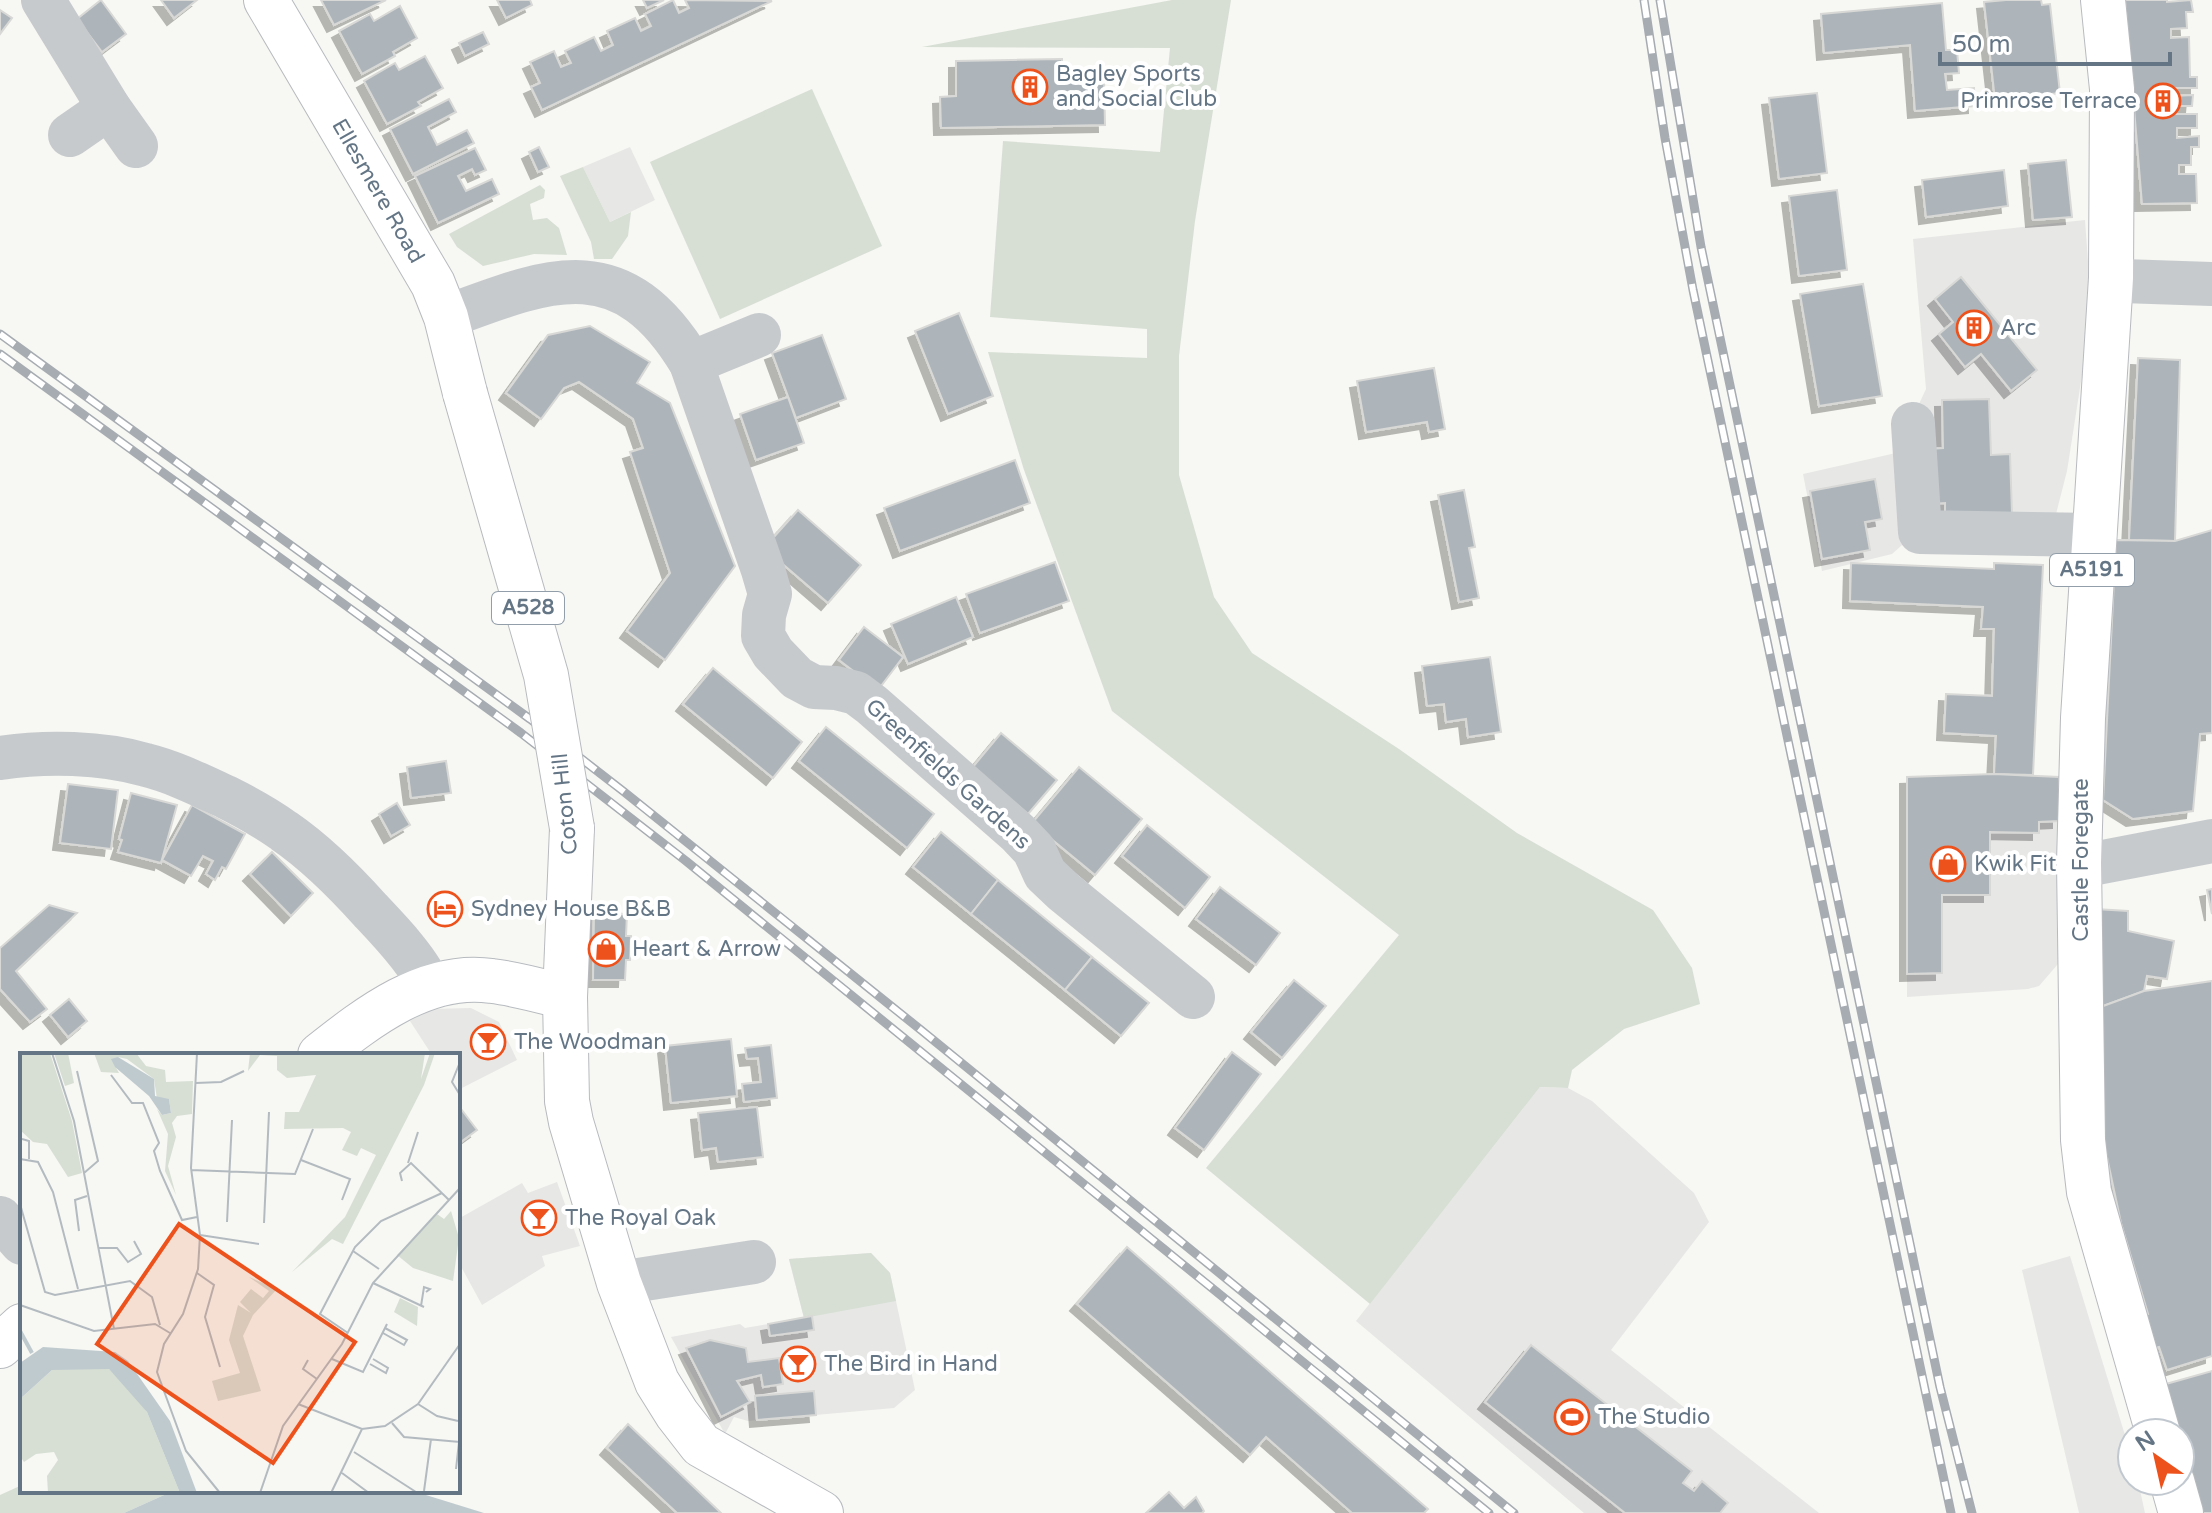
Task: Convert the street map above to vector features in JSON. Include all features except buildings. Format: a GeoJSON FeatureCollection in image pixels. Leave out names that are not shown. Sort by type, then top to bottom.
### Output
{"type":"FeatureCollection","features":[{"type":"Feature","properties":{"kind":"main road","name":"Ellesmere Road"},"geometry":{"type":"LineString","coordinates":[[266,0],[433,284],[446,317],[465,393]]}},
{"type":"Feature","properties":{"kind":"main road","name":"A5191"},"geometry":{"type":"LineString","coordinates":[[2103,0],[2112,89],[2111,278]]}},
{"type":"Feature","properties":{"kind":"main road","name":"Castle Foregate"},"geometry":{"type":"LineString","coordinates":[[2111,278],[2083,718],[2079,863],[2083,1140],[2089,1192],[2153,1417]]}},
{"type":"Feature","properties":{"kind":"main road","name":"Coton Hill"},"geometry":{"type":"LineString","coordinates":[[465,393],[546,675],[572,828],[565,997],[566,1074],[571,1122],[619,1283],[657,1382],[701,1445],[821,1513]]}},
{"type":"Feature","properties":{"kind":"main road"},"geometry":{"type":"LineString","coordinates":[[323,1053],[386,1007],[429,987],[459,980],[490,980],[565,997]]}},
{"type":"Feature","properties":{"kind":"main road"},"geometry":{"type":"LineString","coordinates":[[0,1346],[20,1328]]}},
{"type":"Feature","properties":{"kind":"street"},"geometry":{"type":"LineString","coordinates":[[43,0],[136,146]]}},
{"type":"Feature","properties":{"kind":"street"},"geometry":{"type":"LineString","coordinates":[[70,135],[109,108]]}},
{"type":"Feature","properties":{"kind":"street"},"geometry":{"type":"LineString","coordinates":[[2111,278],[2212,284]]}},
{"type":"Feature","properties":{"kind":"street","name":"Greenfields Gardens"},"geometry":{"type":"LineString","coordinates":[[446,317],[520,289],[561,281],[585,281],[615,288],[661,322],[691,363],[763,570],[770,594],[764,615],[763,636],[773,653],[797,678],[814,687],[856,693],[872,705],[1018,833],[1034,850],[1045,874],[1193,997]]}},
{"type":"Feature","properties":{"kind":"street"},"geometry":{"type":"LineString","coordinates":[[691,363],[759,335]]}},
{"type":"Feature","properties":{"kind":"street"},"geometry":{"type":"LineString","coordinates":[[1913,424],[1920,532],[2095,535]]}},
{"type":"Feature","properties":{"kind":"street"},"geometry":{"type":"LineString","coordinates":[[0,758],[69,754],[145,764],[248,808],[284,830],[347,884],[425,975],[429,987]]}},
{"type":"Feature","properties":{"kind":"street"},"geometry":{"type":"LineString","coordinates":[[2079,863],[2092,864],[2212,841]]}},
{"type":"Feature","properties":{"kind":"street"},"geometry":{"type":"LineString","coordinates":[[0,1218],[20,1241]]}},
{"type":"Feature","properties":{"kind":"street"},"geometry":{"type":"LineString","coordinates":[[619,1283],[754,1262]]}},
{"type":"Feature","properties":{"kind":"shaded area"},"geometry":{"type":"Polygon","coordinates":[[[1172,0],[1231,0],[1195,221],[1179,356],[1179,475],[1214,597],[1252,653],[1399,749],[1517,833],[1653,910],[1692,968],[1700,1004],[1624,1029],[1572,1070],[1568,1088],[1540,1087],[1370,1304],[1206,1168],[1399,935],[1112,711],[1024,470],[988,352],[1147,358],[1147,329],[990,317],[1003,141],[1160,152],[1170,48],[922,47],[1172,0]]]}},
{"type":"Feature","properties":{"kind":"shaded area"},"geometry":{"type":"Polygon","coordinates":[[[812,89],[882,246],[720,319],[650,162],[812,89]]]}},
{"type":"Feature","properties":{"kind":"shaded area"},"geometry":{"type":"Polygon","coordinates":[[[630,147],[655,200],[610,222],[583,167],[630,147]]]}},
{"type":"Feature","properties":{"kind":"shaded area"},"geometry":{"type":"Polygon","coordinates":[[[583,167],[610,222],[631,212],[628,236],[612,259],[594,259],[591,242],[560,176],[583,167]]]}},
{"type":"Feature","properties":{"kind":"shaded area"},"geometry":{"type":"Polygon","coordinates":[[[540,185],[545,190],[544,198],[530,204],[533,220],[547,218],[559,228],[567,255],[534,254],[483,266],[457,247],[449,234],[540,185]]]}},
{"type":"Feature","properties":{"kind":"shaded area"},"geometry":{"type":"Polygon","coordinates":[[[2085,220],[2090,289],[2082,375],[2067,471],[2056,514],[1939,512],[1892,554],[1822,571],[1803,474],[1896,453],[1926,389],[1913,239],[2085,220]]]}},
{"type":"Feature","properties":{"kind":"shaded area"},"geometry":{"type":"Polygon","coordinates":[[[1994,774],[2059,777],[2058,964],[2039,986],[2028,989],[1907,997],[1907,777],[1994,774]]]}},
{"type":"Feature","properties":{"kind":"shaded area"},"geometry":{"type":"Polygon","coordinates":[[[471,1008],[499,1022],[517,1060],[460,1089],[460,1053],[431,1053],[410,1021],[429,1009],[471,1008]]]}},
{"type":"Feature","properties":{"kind":"shaded area"},"geometry":{"type":"Polygon","coordinates":[[[1540,1087],[1568,1088],[1592,1101],[1694,1193],[1709,1222],[1611,1350],[1819,1513],[1584,1513],[1356,1321],[1540,1087]]]}},
{"type":"Feature","properties":{"kind":"shaded area"},"geometry":{"type":"Polygon","coordinates":[[[557,1182],[580,1246],[542,1256],[545,1266],[482,1305],[460,1265],[460,1218],[522,1183],[528,1193],[557,1182]]]}},
{"type":"Feature","properties":{"kind":"shaded area","name":"The Bird in Hand"},"geometry":{"type":"Polygon","coordinates":[[[871,1253],[890,1273],[915,1390],[894,1408],[748,1421],[734,1417],[725,1434],[671,1337],[740,1324],[745,1328],[804,1318],[789,1259],[871,1253]]]}},
{"type":"Feature","properties":{"kind":"shaded area"},"geometry":{"type":"Polygon","coordinates":[[[871,1253],[890,1273],[896,1301],[804,1318],[789,1259],[871,1253]]]}},
{"type":"Feature","properties":{"kind":"shaded area"},"geometry":{"type":"Polygon","coordinates":[[[2070,1256],[2119,1417],[2116,1417],[2116,1497],[2142,1497],[2145,1513],[2079,1513],[2022,1270],[2070,1256]]]}},
{"type":"Feature","properties":{"kind":"shaded area"},"geometry":{"type":"Polygon","coordinates":[[[20,1486],[20,1493],[169,1493],[124,1513],[0,1513],[0,1495],[20,1486]]]}},
{"type":"Feature","properties":{"kind":"shaded area"},"geometry":{"type":"Polygon","coordinates":[[[169,1493],[419,1493],[484,1513],[124,1513],[169,1493]]]}},
{"type":"Feature","properties":{"kind":"railway"},"geometry":{"type":"LineString","coordinates":[[1644,0],[1693,290],[1951,1513]]}},
{"type":"Feature","properties":{"kind":"railway"},"geometry":{"type":"LineString","coordinates":[[1660,0],[1701,247],[1940,1387],[1972,1513]]}},
{"type":"Feature","properties":{"kind":"railway"},"geometry":{"type":"LineString","coordinates":[[0,334],[530,719],[623,791],[1514,1513]]}},
{"type":"Feature","properties":{"kind":"railway"},"geometry":{"type":"LineString","coordinates":[[0,354],[521,733],[686,861],[1489,1513]]}},
{"type":"Feature","properties":{"kind":"place","name":"Bagley Sports and Social Club"},"geometry":{"type":"Point","coordinates":[1030,87]}},
{"type":"Feature","properties":{"kind":"place","name":"Primrose Terrace"},"geometry":{"type":"Point","coordinates":[2163,101]}},
{"type":"Feature","properties":{"kind":"place","name":"Arc"},"geometry":{"type":"Point","coordinates":[1974,328]}},
{"type":"Feature","properties":{"kind":"place","name":"Kwik Fit"},"geometry":{"type":"Point","coordinates":[1948,864]}},
{"type":"Feature","properties":{"kind":"place","name":"Sydney House B&B"},"geometry":{"type":"Point","coordinates":[445,909]}},
{"type":"Feature","properties":{"kind":"place","name":"Heart & Arrow"},"geometry":{"type":"Point","coordinates":[606,949]}},
{"type":"Feature","properties":{"kind":"place","name":"The Woodman"},"geometry":{"type":"Point","coordinates":[488,1042]}},
{"type":"Feature","properties":{"kind":"place","name":"The Royal Oak"},"geometry":{"type":"Point","coordinates":[539,1218]}},
{"type":"Feature","properties":{"kind":"place","name":"The Bird in Hand"},"geometry":{"type":"Point","coordinates":[798,1364]}},
{"type":"Feature","properties":{"kind":"place","name":"The Studio"},"geometry":{"type":"Point","coordinates":[1572,1417]}}]}
